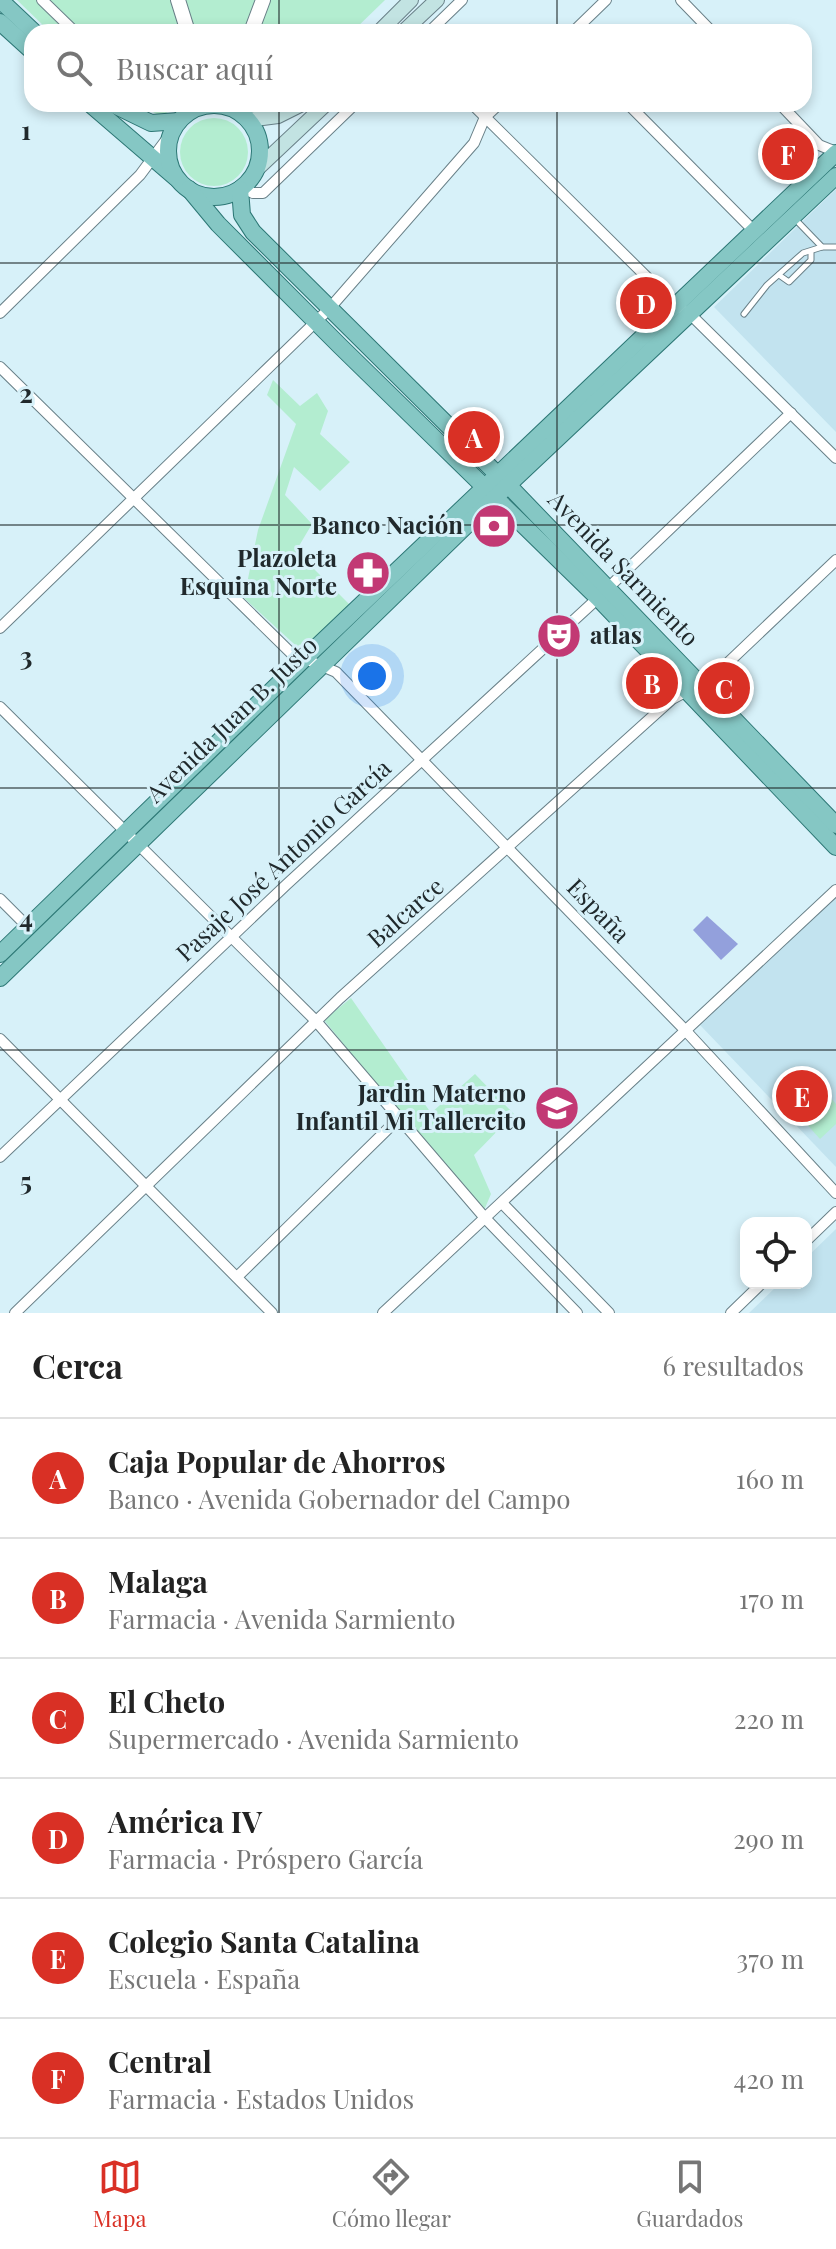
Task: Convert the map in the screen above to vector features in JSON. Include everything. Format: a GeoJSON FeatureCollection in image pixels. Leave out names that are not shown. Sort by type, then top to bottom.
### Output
{"type":"FeatureCollection","features":[{"type":"Feature","properties":{"kind":"main road"},"geometry":{"type":"LineString","coordinates":[[0,0],[26,24]]}},
{"type":"Feature","properties":{"kind":"main road"},"geometry":{"type":"LineString","coordinates":[[400,24],[411,0]]}},
{"type":"Feature","properties":{"kind":"main road"},"geometry":{"type":"LineString","coordinates":[[404,24],[437,0]]}},
{"type":"Feature","properties":{"kind":"main road"},"geometry":{"type":"LineString","coordinates":[[0,22],[24,44]]}},
{"type":"Feature","properties":{"kind":"main road"},"geometry":{"type":"LineString","coordinates":[[99,112],[185,186],[218,224],[323,315]]}},
{"type":"Feature","properties":{"kind":"main road"},"geometry":{"type":"LineString","coordinates":[[128,112],[151,123],[183,117],[169,158],[185,186],[215,197],[241,188],[318,112]]}},
{"type":"Feature","properties":{"kind":"main road"},"geometry":{"type":"LineString","coordinates":[[240,112],[278,116],[286,112]]}},
{"type":"Feature","properties":{"kind":"main road"},"geometry":{"type":"LineString","coordinates":[[240,112],[259,143],[256,170]]}},
{"type":"Feature","properties":{"kind":"main road"},"geometry":{"type":"LineString","coordinates":[[497,486],[676,306],[836,152]]}},
{"type":"Feature","properties":{"kind":"main road"},"geometry":{"type":"LineString","coordinates":[[497,486],[691,315],[836,176]]}},
{"type":"Feature","properties":{"kind":"main road"},"geometry":{"type":"LineString","coordinates":[[241,188],[240,209],[248,226],[323,315]]}},
{"type":"Feature","properties":{"kind":"main road","name":"Avenida Sarmiento"},"geometry":{"type":"LineString","coordinates":[[323,315],[603,593],[836,847]]}},
{"type":"Feature","properties":{"kind":"main road","name":"Avenida Juan B. Justo"},"geometry":{"type":"LineString","coordinates":[[0,978],[303,660],[497,486]]}},
{"type":"Feature","properties":{"kind":"main road","name":"Avenida Juan B. Justo"},"geometry":{"type":"LineString","coordinates":[[0,954],[134,838],[323,664],[497,486]]}},
{"type":"Feature","properties":{"kind":"main road","name":"Avenida Sarmiento"},"geometry":{"type":"LineString","coordinates":[[694,689],[836,825]]}},
{"type":"Feature","properties":{"kind":"street"},"geometry":{"type":"LineString","coordinates":[[42,0],[67,24]]}},
{"type":"Feature","properties":{"kind":"street"},"geometry":{"type":"LineString","coordinates":[[178,0],[186,24]]}},
{"type":"Feature","properties":{"kind":"street"},"geometry":{"type":"LineString","coordinates":[[254,24],[263,0]]}},
{"type":"Feature","properties":{"kind":"street"},"geometry":{"type":"LineString","coordinates":[[437,24],[462,0]]}},
{"type":"Feature","properties":{"kind":"street"},"geometry":{"type":"LineString","coordinates":[[581,24],[606,0]]}},
{"type":"Feature","properties":{"kind":"street"},"geometry":{"type":"LineString","coordinates":[[681,0],[704,24]]}},
{"type":"Feature","properties":{"kind":"street"},"geometry":{"type":"LineString","coordinates":[[241,188],[263,193],[347,112]]}},
{"type":"Feature","properties":{"kind":"street"},"geometry":{"type":"LineString","coordinates":[[480,112],[676,306],[691,315],[836,458]]}},
{"type":"Feature","properties":{"kind":"street"},"geometry":{"type":"LineString","coordinates":[[0,628],[323,315],[474,143],[485,117],[490,112]]}},
{"type":"Feature","properties":{"kind":"street"},"geometry":{"type":"LineString","coordinates":[[636,112],[755,232]]}},
{"type":"Feature","properties":{"kind":"street"},"geometry":{"type":"LineString","coordinates":[[788,112],[819,145],[836,152]]}},
{"type":"Feature","properties":{"kind":"street"},"geometry":{"type":"LineString","coordinates":[[0,313],[153,160],[183,117]]}},
{"type":"Feature","properties":{"kind":"street"},"geometry":{"type":"LineString","coordinates":[[0,367],[291,653],[303,660],[323,664]]}},
{"type":"Feature","properties":{"kind":"street","name":"Pasaje José Antonio García"},"geometry":{"type":"LineString","coordinates":[[0,1157],[791,413]]}},
{"type":"Feature","properties":{"kind":"street","name":"Balcarce"},"geometry":{"type":"LineString","coordinates":[[15,1313],[149,1187],[316,1021],[510,849],[672,699],[694,689],[836,560]]}},
{"type":"Feature","properties":{"kind":"street","name":"España"},"geometry":{"type":"LineString","coordinates":[[323,664],[336,672],[424,759],[685,1030],[836,1193]]}},
{"type":"Feature","properties":{"kind":"street"},"geometry":{"type":"LineString","coordinates":[[0,707],[316,1021],[485,1218],[577,1313]]}},
{"type":"Feature","properties":{"kind":"street"},"geometry":{"type":"LineString","coordinates":[[383,1313],[836,890]]}},
{"type":"Feature","properties":{"kind":"street"},"geometry":{"type":"LineString","coordinates":[[0,899],[28,927]]}},
{"type":"Feature","properties":{"kind":"street"},"geometry":{"type":"LineString","coordinates":[[0,1039],[272,1313]]}},
{"type":"Feature","properties":{"kind":"street"},"geometry":{"type":"LineString","coordinates":[[237,1277],[399,1118]]}},
{"type":"Feature","properties":{"kind":"street"},"geometry":{"type":"LineString","coordinates":[[502,1203],[609,1313]]}},
{"type":"Feature","properties":{"kind":"street"},"geometry":{"type":"LineString","coordinates":[[812,1235],[836,1212]]}},
{"type":"Feature","properties":{"kind":"street"},"geometry":{"type":"LineString","coordinates":[[731,1313],[756,1289]]}},
{"type":"Feature","properties":{"kind":"lane"},"geometry":{"type":"LineString","coordinates":[[793,217],[822,247]]}},
{"type":"Feature","properties":{"kind":"lane"},"geometry":{"type":"LineString","coordinates":[[744,314],[803,253],[811,253],[822,247],[836,247]]}},
{"type":"Feature","properties":{"kind":"lane"},"geometry":{"type":"LineString","coordinates":[[779,275],[789,282],[811,260],[811,253]]}},
{"type":"Feature","properties":{"kind":"shaded area"},"geometry":{"type":"Polygon","coordinates":[[[836,189],[836,432],[714,307],[836,189]]]}},
{"type":"Feature","properties":{"kind":"shaded area"},"geometry":{"type":"Polygon","coordinates":[[[836,895],[836,1167],[700,1025],[836,895]]]}},
{"type":"Feature","properties":{"kind":"shaded area"},"geometry":{"type":"Polygon","coordinates":[[[836,1229],[836,1313],[749,1313],[774,1289],[812,1289],[812,1252],[836,1229]]]}},
{"type":"Feature","properties":{"kind":"green space"},"geometry":{"type":"Polygon","coordinates":[[[17,0],[385,0],[360,24],[42,24],[17,0]]]}},
{"type":"Feature","properties":{"kind":"green space"},"geometry":{"type":"Polygon","coordinates":[[[221,118],[242,133],[248,152],[246,165],[238,176],[221,186],[207,186],[190,176],[182,165],[180,145],[190,128],[201,120],[221,118]]]}},
{"type":"Feature","properties":{"kind":"green space"},"geometry":{"type":"Polygon","coordinates":[[[273,380],[300,406],[317,393],[328,411],[320,434],[350,462],[320,491],[294,467],[285,495],[312,524],[296,551],[352,607],[304,653],[244,598],[258,530],[296,424],[267,395],[273,380]]]}},
{"type":"Feature","properties":{"kind":"green space"},"geometry":{"type":"Polygon","coordinates":[[[351,998],[431,1113],[475,1074],[514,1114],[474,1155],[491,1194],[482,1215],[324,1020],[351,998]]]}},
{"type":"Feature","properties":{"kind":"green space"},"geometry":{"type":"Polygon","coordinates":[[[829,1096],[836,1104],[836,1124],[820,1139],[803,1120],[829,1096]]]}},
{"type":"Feature","properties":{"kind":"water"},"geometry":{"type":"Polygon","coordinates":[[[707,916],[738,944],[721,960],[693,930],[707,916]]]}},
{"type":"Feature","properties":{"kind":"place","name":"Central"},"geometry":{"type":"Point","coordinates":[788,154]}},
{"type":"Feature","properties":{"kind":"place","name":"América IV"},"geometry":{"type":"Point","coordinates":[646,303]}},
{"type":"Feature","properties":{"kind":"place","name":"Caja Popular de Ahorros"},"geometry":{"type":"Point","coordinates":[474,437]}},
{"type":"Feature","properties":{"kind":"place","name":"Banco Nación"},"geometry":{"type":"Point","coordinates":[494,526]}},
{"type":"Feature","properties":{"kind":"place","name":"Plazoleta Esquina Norte"},"geometry":{"type":"Point","coordinates":[368,573]}},
{"type":"Feature","properties":{"kind":"place","name":"atlas"},"geometry":{"type":"Point","coordinates":[559,636]}},
{"type":"Feature","properties":{"kind":"place","name":"Malaga"},"geometry":{"type":"Point","coordinates":[652,683]}},
{"type":"Feature","properties":{"kind":"place","name":"El Cheto"},"geometry":{"type":"Point","coordinates":[724,688]}},
{"type":"Feature","properties":{"kind":"place","name":"Colegio Santa Catalina"},"geometry":{"type":"Point","coordinates":[802,1096]}},
{"type":"Feature","properties":{"kind":"place","name":"Jardin Materno Infantil Mi Tallercito"},"geometry":{"type":"Point","coordinates":[557,1108]}}]}
